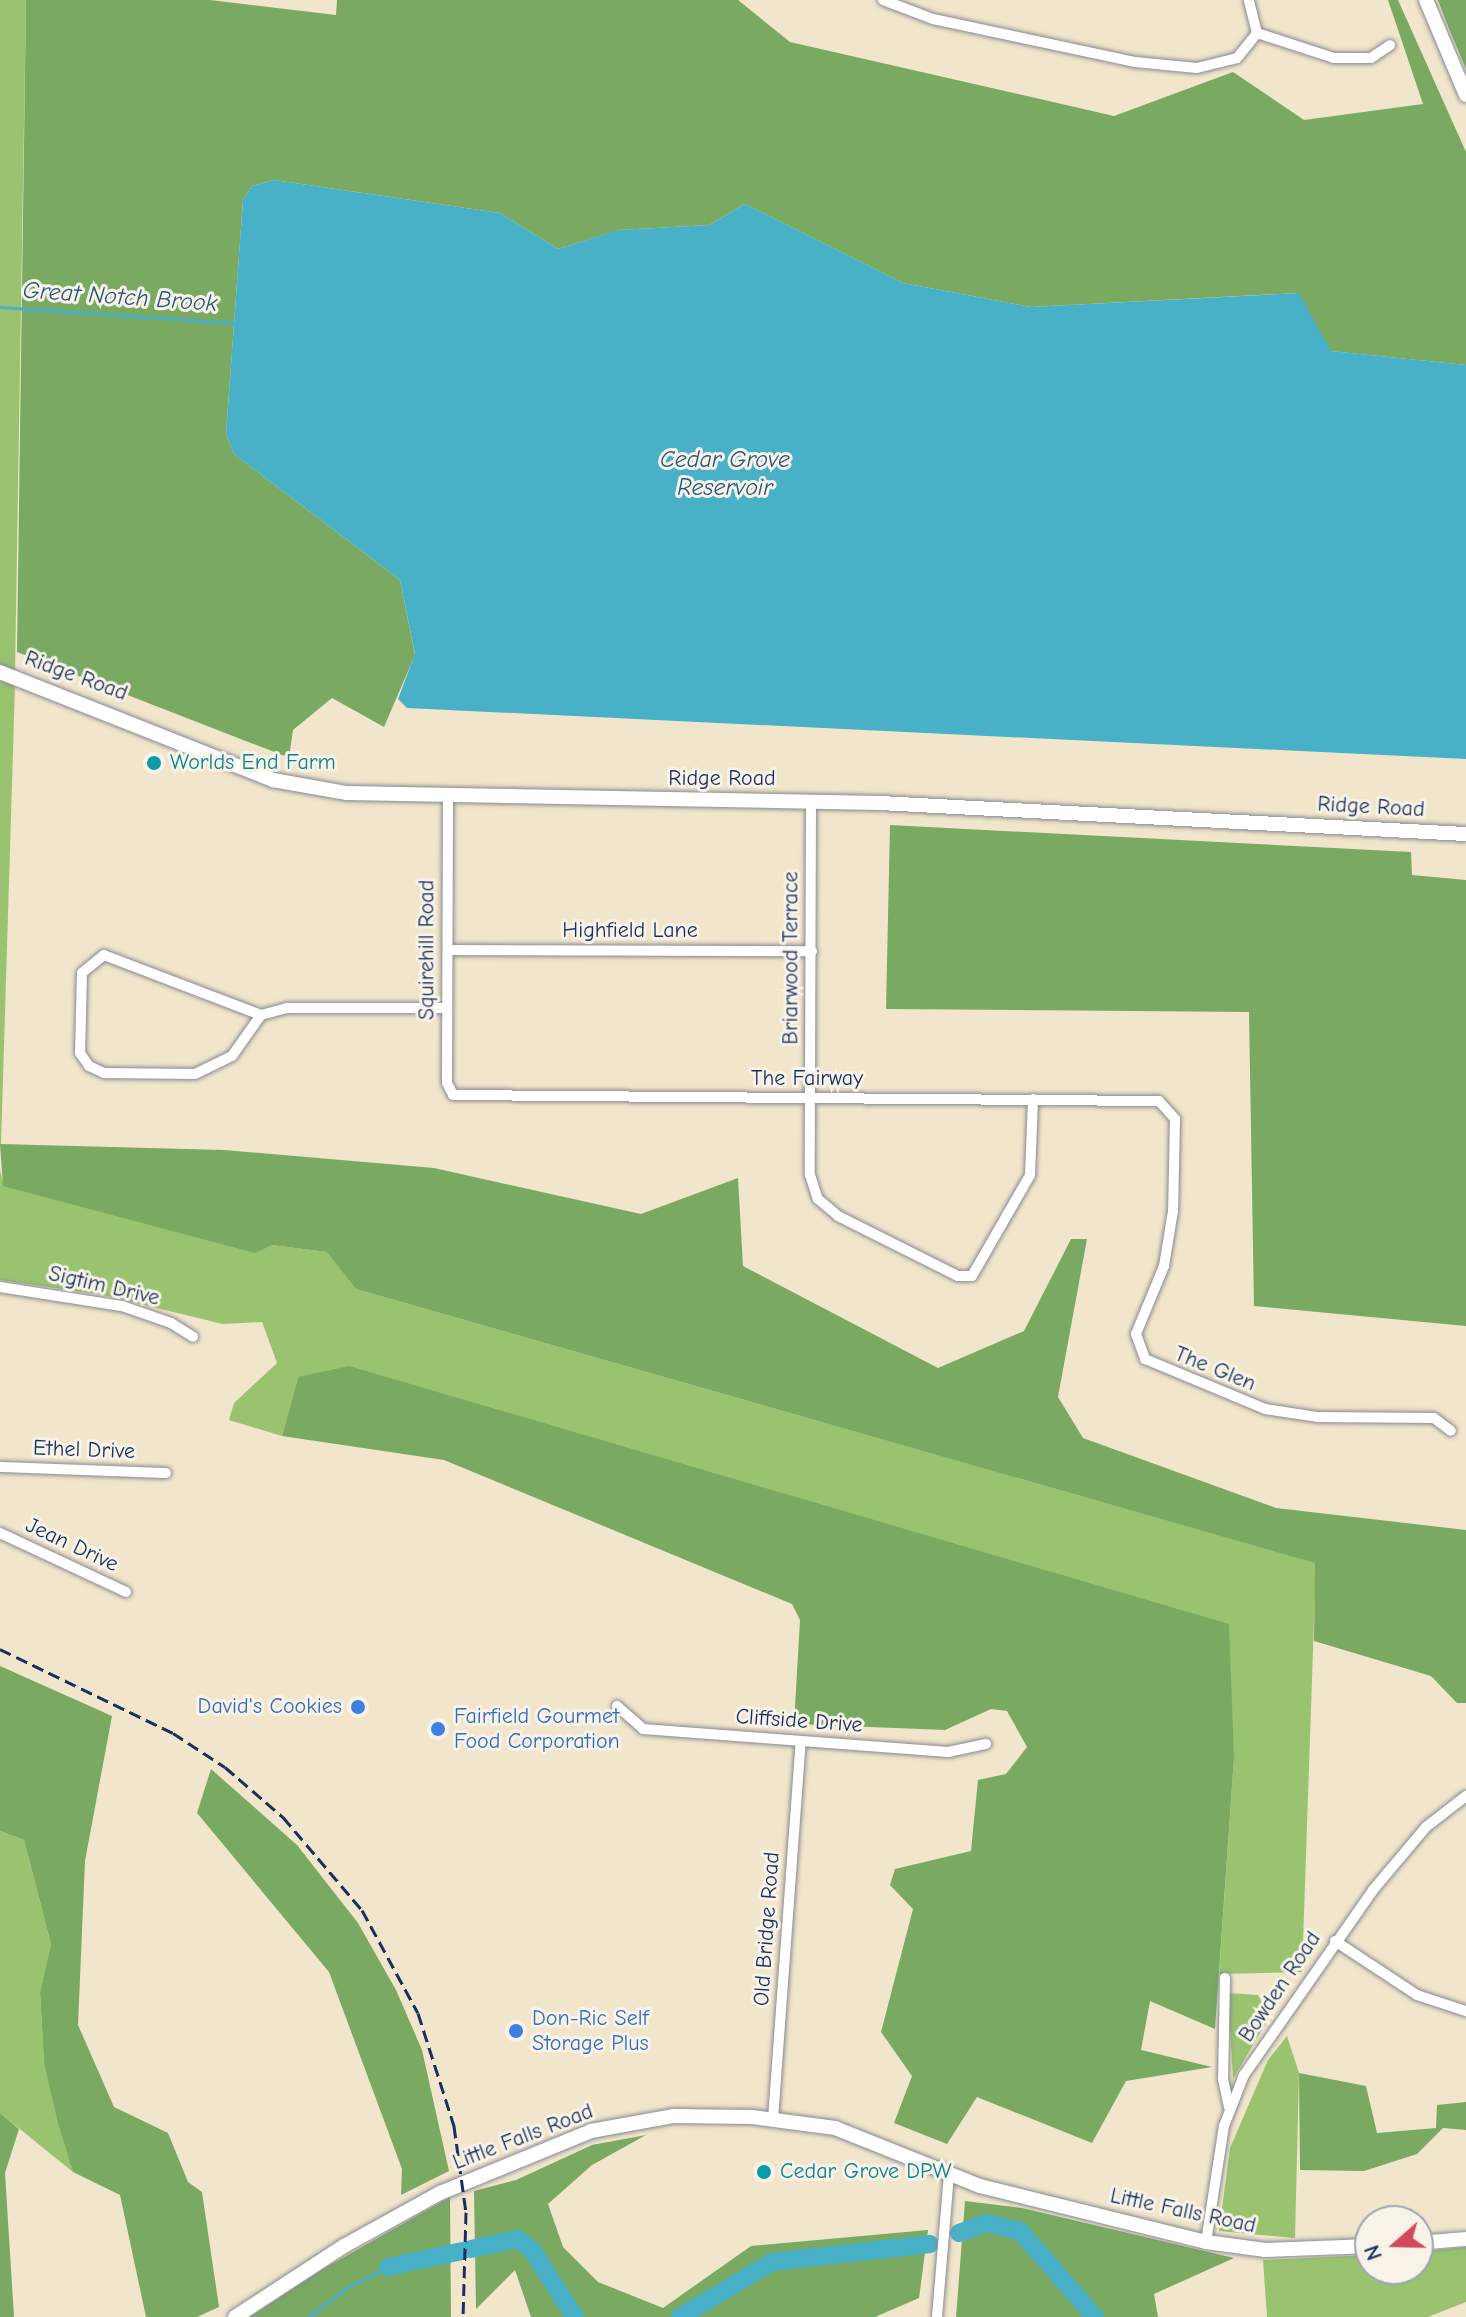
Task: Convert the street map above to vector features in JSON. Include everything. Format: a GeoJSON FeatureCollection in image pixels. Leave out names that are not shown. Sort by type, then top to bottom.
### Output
{"type":"FeatureCollection","features":[{"type":"Feature","properties":{"kind":"main road"},"geometry":{"type":"LineString","coordinates":[[1426,0],[1466,95]]}},
{"type":"Feature","properties":{"kind":"main road","name":"Ridge Road"},"geometry":{"type":"LineString","coordinates":[[0,672],[273,780],[347,793],[811,802],[1466,834]]}},
{"type":"Feature","properties":{"kind":"main road","name":"Little Falls Road"},"geometry":{"type":"LineString","coordinates":[[235,2317],[407,2210],[573,2138],[660,2117],[773,2119],[835,2128],[949,2175],[1027,2200],[1206,2242],[1265,2250],[1354,2247]]}},
{"type":"Feature","properties":{"kind":"main road"},"geometry":{"type":"LineString","coordinates":[[1434,2242],[1466,2239]]}},
{"type":"Feature","properties":{"kind":"street"},"geometry":{"type":"LineString","coordinates":[[883,0],[933,19],[1167,67],[1222,65],[1237,58],[1257,33]]}},
{"type":"Feature","properties":{"kind":"street"},"geometry":{"type":"LineString","coordinates":[[1249,0],[1257,33]]}},
{"type":"Feature","properties":{"kind":"street"},"geometry":{"type":"LineString","coordinates":[[1257,33],[1334,58],[1371,58],[1390,45]]}},
{"type":"Feature","properties":{"kind":"street","name":"Squirehill Road"},"geometry":{"type":"LineString","coordinates":[[448,795],[447,1087],[460,1097]]}},
{"type":"Feature","properties":{"kind":"street","name":"Briarwood Terrace"},"geometry":{"type":"LineString","coordinates":[[811,802],[810,1175],[818,1199],[838,1216],[953,1274],[968,1277],[979,1270],[1027,1182],[1033,1162],[1033,1099]]}},
{"type":"Feature","properties":{"kind":"street","name":"Highfield Lane"},"geometry":{"type":"LineString","coordinates":[[448,950],[812,951]]}},
{"type":"Feature","properties":{"kind":"street"},"geometry":{"type":"LineString","coordinates":[[261,1015],[232,1056],[204,1072],[104,1073],[89,1066],[80,1053],[82,973],[88,963],[104,955],[261,1015],[287,1008],[447,1008]]}},
{"type":"Feature","properties":{"kind":"street","name":"The Fairway"},"geometry":{"type":"LineString","coordinates":[[460,1097],[1154,1100]]}},
{"type":"Feature","properties":{"kind":"street","name":"The Glen"},"geometry":{"type":"LineString","coordinates":[[1154,1100],[1165,1103],[1174,1115],[1173,1211],[1164,1266],[1136,1334],[1145,1359],[1265,1409],[1318,1417],[1434,1418],[1451,1431]]}},
{"type":"Feature","properties":{"kind":"street","name":"Sigtim Drive"},"geometry":{"type":"LineString","coordinates":[[0,1287],[122,1306],[171,1323],[193,1337]]}},
{"type":"Feature","properties":{"kind":"street","name":"Ethel Drive"},"geometry":{"type":"LineString","coordinates":[[0,1467],[166,1473]]}},
{"type":"Feature","properties":{"kind":"street","name":"Jean Drive"},"geometry":{"type":"LineString","coordinates":[[0,1533],[126,1592]]}},
{"type":"Feature","properties":{"kind":"street","name":"Cliffside Drive"},"geometry":{"type":"LineString","coordinates":[[617,1706],[643,1729],[948,1752],[986,1744]]}},
{"type":"Feature","properties":{"kind":"street","name":"Old Bridge Road"},"geometry":{"type":"LineString","coordinates":[[773,2119],[801,1741]]}},
{"type":"Feature","properties":{"kind":"street","name":"Bowden Road"},"geometry":{"type":"LineString","coordinates":[[1206,2242],[1229,2109],[1244,2075],[1335,1941],[1426,1827],[1466,1796]]}},
{"type":"Feature","properties":{"kind":"street"},"geometry":{"type":"LineString","coordinates":[[1335,1941],[1417,1995],[1466,2011]]}},
{"type":"Feature","properties":{"kind":"street"},"geometry":{"type":"LineString","coordinates":[[1225,1978],[1223,2079],[1229,2109]]}},
{"type":"Feature","properties":{"kind":"street"},"geometry":{"type":"LineString","coordinates":[[937,2317],[949,2175]]}},
{"type":"Feature","properties":{"kind":"green space"},"geometry":{"type":"Polygon","coordinates":[[[0,0],[26,0],[15,671],[0,666],[0,0]]]}},
{"type":"Feature","properties":{"kind":"green space"},"geometry":{"type":"Polygon","coordinates":[[[26,0],[210,0],[336,15],[337,0],[738,0],[790,42],[1114,116],[1233,72],[1304,120],[1423,104],[1388,0],[1398,0],[1466,152],[1466,365],[1330,351],[1298,293],[1031,307],[903,283],[745,204],[709,225],[619,230],[558,249],[500,213],[274,180],[252,186],[243,200],[226,434],[234,454],[400,580],[415,655],[384,727],[332,698],[293,730],[289,757],[17,652],[26,0]]]}},
{"type":"Feature","properties":{"kind":"green space"},"geometry":{"type":"Polygon","coordinates":[[[1438,0],[1466,0],[1466,69],[1447,24],[1438,0]]]}},
{"type":"Feature","properties":{"kind":"green space"},"geometry":{"type":"Polygon","coordinates":[[[0,681],[15,685],[1,1144],[0,1144],[0,681]]]}},
{"type":"Feature","properties":{"kind":"green space"},"geometry":{"type":"Polygon","coordinates":[[[890,825],[1411,852],[1412,875],[1466,880],[1466,1326],[1254,1306],[1249,1012],[886,1009],[890,825]]]}},
{"type":"Feature","properties":{"kind":"green space"},"geometry":{"type":"Polygon","coordinates":[[[0,1144],[224,1150],[434,1168],[641,1214],[738,1178],[743,1266],[938,1368],[1024,1331],[1071,1239],[1087,1239],[1058,1397],[1083,1438],[1276,1508],[1466,1530],[1466,1703],[1457,1703],[1431,1676],[1314,1641],[1315,1563],[356,1289],[327,1252],[272,1245],[255,1253],[3,1186],[0,1144]]]}},
{"type":"Feature","properties":{"kind":"green space"},"geometry":{"type":"Polygon","coordinates":[[[0,1170],[4,1186],[272,1245],[328,1252],[356,1289],[1316,1563],[1302,1972],[1219,1974],[1234,1758],[1230,1728],[298,1377],[282,1436],[229,1420],[234,1403],[277,1363],[262,1322],[223,1324],[103,1295],[0,1280],[0,1170]]]}},
{"type":"Feature","properties":{"kind":"green space"},"geometry":{"type":"Polygon","coordinates":[[[349,1366],[1229,1624],[1234,1758],[1215,2029],[1150,2001],[1141,2050],[1212,2067],[1126,2081],[1092,2143],[977,2097],[947,2144],[894,2123],[912,2076],[881,2032],[913,1909],[890,1885],[895,1869],[971,1851],[978,1780],[1006,1774],[1027,1747],[1007,1711],[991,1709],[945,1730],[794,1724],[800,1620],[792,1604],[444,1460],[282,1436],[298,1377],[349,1366]]]}},
{"type":"Feature","properties":{"kind":"green space"},"geometry":{"type":"Polygon","coordinates":[[[0,1666],[112,1716],[85,1861],[78,2025],[114,2107],[168,2133],[188,2182],[202,2192],[219,2307],[197,2317],[146,2317],[120,2195],[73,2172],[58,2123],[44,2063],[40,1992],[51,1944],[24,1840],[0,1831],[0,1666]]]}},
{"type":"Feature","properties":{"kind":"green space"},"geometry":{"type":"Polygon","coordinates":[[[211,1769],[297,1845],[358,1923],[396,1990],[422,2050],[449,2171],[401,2195],[402,2169],[329,1972],[197,1813],[211,1769]]]}},
{"type":"Feature","properties":{"kind":"green space"},"geometry":{"type":"Polygon","coordinates":[[[0,1831],[24,1840],[51,1944],[40,1992],[44,2063],[73,2172],[0,2113],[0,1831]]]}},
{"type":"Feature","properties":{"kind":"green space"},"geometry":{"type":"Polygon","coordinates":[[[1228,1993],[1258,1995],[1270,2016],[1233,2079],[1228,1993]]]}},
{"type":"Feature","properties":{"kind":"green space"},"geometry":{"type":"Polygon","coordinates":[[[1287,2036],[1299,2073],[1295,2238],[1219,2231],[1230,2148],[1268,2060],[1287,2036]]]}},
{"type":"Feature","properties":{"kind":"green space"},"geometry":{"type":"Polygon","coordinates":[[[1299,2073],[1366,2086],[1377,2133],[1436,2128],[1437,2105],[1466,2102],[1466,2130],[1443,2128],[1417,2154],[1364,2171],[1300,2170],[1299,2073]]]}},
{"type":"Feature","properties":{"kind":"green space"},"geometry":{"type":"Polygon","coordinates":[[[0,2113],[19,2129],[5,2173],[14,2317],[0,2317],[0,2113]]]}},
{"type":"Feature","properties":{"kind":"green space"},"geometry":{"type":"Polygon","coordinates":[[[646,2135],[592,2165],[548,2204],[563,2247],[598,2282],[663,2308],[751,2246],[928,2230],[919,2298],[875,2317],[531,2317],[515,2270],[476,2309],[474,2191],[516,2180],[592,2145],[646,2135]]]}},
{"type":"Feature","properties":{"kind":"green space"},"geometry":{"type":"Polygon","coordinates":[[[450,2197],[451,2317],[250,2317],[323,2269],[450,2197]]]}},
{"type":"Feature","properties":{"kind":"green space"},"geometry":{"type":"Polygon","coordinates":[[[965,2201],[1022,2208],[1234,2258],[1154,2294],[1158,2317],[956,2317],[965,2201]]]}},
{"type":"Feature","properties":{"kind":"green space"},"geometry":{"type":"Polygon","coordinates":[[[1466,2247],[1466,2302],[1428,2317],[1267,2317],[1263,2260],[1354,2256],[1354,2285],[1434,2285],[1434,2250],[1466,2247]]]}},
{"type":"Feature","properties":{"kind":"water","name":"Cedar Grove Reservoir"},"geometry":{"type":"Polygon","coordinates":[[[274,180],[500,213],[558,249],[618,230],[709,225],[745,204],[903,283],[1031,307],[1299,293],[1331,351],[1466,365],[1466,759],[407,708],[398,699],[415,654],[400,580],[234,454],[226,434],[243,200],[252,186],[274,180]]]}},
{"type":"Feature","properties":{"kind":"waterway","name":"Great Notch Brook"},"geometry":{"type":"LineString","coordinates":[[0,307],[237,323]]}},
{"type":"Feature","properties":{"kind":"waterway"},"geometry":{"type":"LineString","coordinates":[[959,2233],[987,2223],[1020,2231],[1095,2317]]}},
{"type":"Feature","properties":{"kind":"waterway"},"geometry":{"type":"LineString","coordinates":[[471,2249],[517,2239],[532,2250],[575,2317]]}},
{"type":"Feature","properties":{"kind":"waterway"},"geometry":{"type":"LineString","coordinates":[[680,2317],[772,2262],[930,2244]]}},
{"type":"Feature","properties":{"kind":"waterway"},"geometry":{"type":"LineString","coordinates":[[388,2267],[462,2251]]}},
{"type":"Feature","properties":{"kind":"waterway"},"geometry":{"type":"LineString","coordinates":[[308,2317],[348,2287],[388,2267]]}},
{"type":"Feature","properties":{"kind":"railway"},"geometry":{"type":"LineString","coordinates":[[0,1649],[173,1733],[225,1767],[283,1817],[362,1910],[418,2013],[454,2126],[466,2212],[463,2317]]}},
{"type":"Feature","properties":{"kind":"place","name":"Worlds End Farm"},"geometry":{"type":"Point","coordinates":[154,763]}},
{"type":"Feature","properties":{"kind":"place","name":"David's Cookies"},"geometry":{"type":"Point","coordinates":[358,1707]}},
{"type":"Feature","properties":{"kind":"place","name":"Fairfield Gourmet Food Corporation"},"geometry":{"type":"Point","coordinates":[438,1729]}},
{"type":"Feature","properties":{"kind":"place","name":"Don-Ric Self Storage Plus"},"geometry":{"type":"Point","coordinates":[516,2031]}},
{"type":"Feature","properties":{"kind":"place","name":"Cedar Grove DPW"},"geometry":{"type":"Point","coordinates":[764,2172]}}]}
